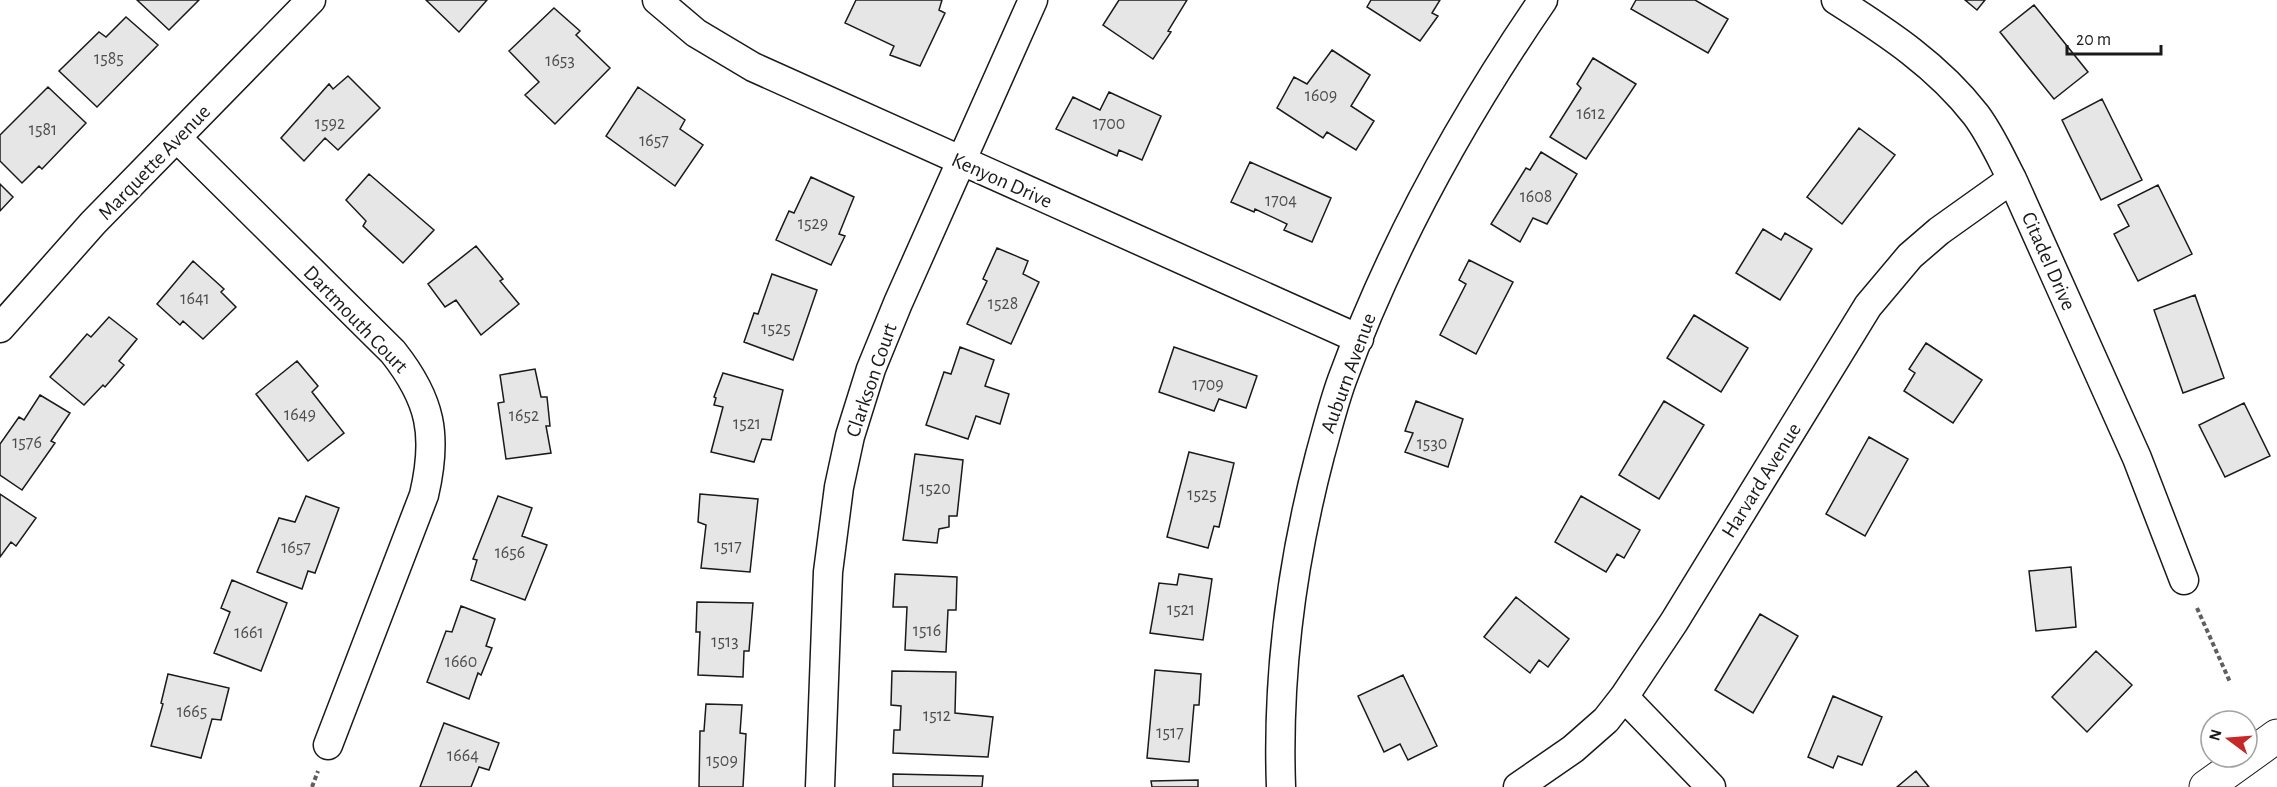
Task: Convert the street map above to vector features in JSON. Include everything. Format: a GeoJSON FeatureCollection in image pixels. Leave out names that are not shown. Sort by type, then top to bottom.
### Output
{"type":"FeatureCollection","features":[{"type":"Feature","properties":{"kind":"street","name":"Marquette Avenue"},"geometry":{"type":"LineString","coordinates":[[0,328],[93,223],[311,0]]}},
{"type":"Feature","properties":{"kind":"street","name":"Kenyon Drive"},"geometry":{"type":"LineString","coordinates":[[657,0],[696,33],[753,67],[1359,339]]}},
{"type":"Feature","properties":{"kind":"street","name":"Clarkson Court"},"geometry":{"type":"LineString","coordinates":[[820,787],[828,572],[839,487],[850,436],[871,369],[1033,0]]}},
{"type":"Feature","properties":{"kind":"street","name":"Auburn Avenue"},"geometry":{"type":"LineString","coordinates":[[1281,787],[1280,746],[1284,660],[1294,580],[1310,494],[1331,414],[1396,251],[1468,116],[1543,0]]}},
{"type":"Feature","properties":{"kind":"street","name":"Citadel Drive"},"geometry":{"type":"LineString","coordinates":[[1836,0],[1917,54],[1938,71],[1989,135],[2012,179],[2137,458],[2184,580]]}},
{"type":"Feature","properties":{"kind":"street","name":"Dartmouth Court"},"geometry":{"type":"LineString","coordinates":[[177,138],[393,352],[409,372],[425,405],[432,446],[431,466],[424,495],[328,745]]}},
{"type":"Feature","properties":{"kind":"street","name":"Harvard Avenue"},"geometry":{"type":"LineString","coordinates":[[1518,787],[1573,749],[1606,720],[1624,697],[1674,622],[1868,306],[1910,256],[1939,231],[2012,179]]}},
{"type":"Feature","properties":{"kind":"street"},"geometry":{"type":"LineString","coordinates":[[1624,697],[1711,787]]}},
{"type":"Feature","properties":{"kind":"street"},"geometry":{"type":"LineString","coordinates":[[2206,787],[2277,736]]}},
{"type":"Feature","properties":{"kind":"path"},"geometry":{"type":"LineString","coordinates":[[2184,580],[2230,682]]}},
{"type":"Feature","properties":{"kind":"building"},"geometry":{"type":"Polygon","coordinates":[[[137,0],[199,0],[169,30],[137,0]]]}},
{"type":"Feature","properties":{"kind":"building"},"geometry":{"type":"Polygon","coordinates":[[[426,0],[487,0],[459,32],[426,0]]]}},
{"type":"Feature","properties":{"kind":"building"},"geometry":{"type":"Polygon","coordinates":[[[856,0],[942,0],[939,10],[945,13],[920,66],[890,55],[894,46],[845,23],[856,0]]]}},
{"type":"Feature","properties":{"kind":"building"},"geometry":{"type":"Polygon","coordinates":[[[1119,0],[1187,0],[1168,31],[1171,32],[1153,59],[1103,25],[1119,0]]]}},
{"type":"Feature","properties":{"kind":"building"},"geometry":{"type":"Polygon","coordinates":[[[1371,0],[1440,0],[1432,13],[1438,16],[1420,41],[1367,7],[1371,0]]]}},
{"type":"Feature","properties":{"kind":"building"},"geometry":{"type":"Polygon","coordinates":[[[1636,0],[1695,0],[1728,19],[1708,53],[1631,9],[1636,0]]]}},
{"type":"Feature","properties":{"kind":"building"},"geometry":{"type":"Polygon","coordinates":[[[1965,0],[1985,0],[1977,10],[1965,0]]]}},
{"type":"Feature","properties":{"kind":"building"},"geometry":{"type":"Polygon","coordinates":[[[2034,5],[2088,72],[2054,99],[2000,32],[2034,5]]]}},
{"type":"Feature","properties":{"kind":"building"},"geometry":{"type":"Polygon","coordinates":[[[554,8],[580,31],[576,35],[610,68],[555,124],[525,95],[539,82],[509,51],[554,8]]]}},
{"type":"Feature","properties":{"kind":"building"},"geometry":{"type":"Polygon","coordinates":[[[126,17],[158,45],[97,107],[59,71],[99,32],[106,37],[126,17]]]}},
{"type":"Feature","properties":{"kind":"building"},"geometry":{"type":"Polygon","coordinates":[[[1332,50],[1370,75],[1351,106],[1374,121],[1356,150],[1327,132],[1323,138],[1277,108],[1294,77],[1307,84],[1332,50]]]}},
{"type":"Feature","properties":{"kind":"building"},"geometry":{"type":"Polygon","coordinates":[[[1593,58],[1636,84],[1586,159],[1550,137],[1581,88],[1577,84],[1593,58]]]}},
{"type":"Feature","properties":{"kind":"building"},"geometry":{"type":"Polygon","coordinates":[[[348,76],[380,108],[338,150],[325,138],[304,161],[281,138],[329,84],[333,89],[348,76]]]}},
{"type":"Feature","properties":{"kind":"building"},"geometry":{"type":"Polygon","coordinates":[[[48,87],[86,123],[42,169],[39,166],[22,183],[0,161],[0,135],[48,87]]]}},
{"type":"Feature","properties":{"kind":"building"},"geometry":{"type":"Polygon","coordinates":[[[638,87],[685,120],[680,129],[703,145],[675,186],[606,136],[638,87]]]}},
{"type":"Feature","properties":{"kind":"building"},"geometry":{"type":"Polygon","coordinates":[[[1109,92],[1161,116],[1142,160],[1119,150],[1117,156],[1056,129],[1073,97],[1100,110],[1109,92]]]}},
{"type":"Feature","properties":{"kind":"building"},"geometry":{"type":"Polygon","coordinates":[[[2102,99],[2142,180],[2101,200],[2062,120],[2102,99]]]}},
{"type":"Feature","properties":{"kind":"building"},"geometry":{"type":"Polygon","coordinates":[[[1859,128],[1895,155],[1842,224],[1807,197],[1859,128]]]}},
{"type":"Feature","properties":{"kind":"building"},"geometry":{"type":"Polygon","coordinates":[[[1541,152],[1577,174],[1547,224],[1533,218],[1520,242],[1491,224],[1526,168],[1530,170],[1541,152]]]}},
{"type":"Feature","properties":{"kind":"building"},"geometry":{"type":"Polygon","coordinates":[[[1250,162],[1331,198],[1312,242],[1284,230],[1287,224],[1255,209],[1254,212],[1231,202],[1250,162]]]}},
{"type":"Feature","properties":{"kind":"building"},"geometry":{"type":"Polygon","coordinates":[[[369,174],[434,230],[403,263],[363,226],[366,221],[346,200],[369,174]]]}},
{"type":"Feature","properties":{"kind":"building"},"geometry":{"type":"Polygon","coordinates":[[[811,177],[854,197],[839,234],[845,236],[831,265],[776,240],[789,211],[794,213],[811,177]]]}},
{"type":"Feature","properties":{"kind":"building"},"geometry":{"type":"Polygon","coordinates":[[[0,184],[13,197],[0,211],[0,184]]]}},
{"type":"Feature","properties":{"kind":"building"},"geometry":{"type":"Polygon","coordinates":[[[2158,185],[2192,254],[2138,281],[2114,234],[2129,226],[2118,205],[2158,185]]]}},
{"type":"Feature","properties":{"kind":"building"},"geometry":{"type":"Polygon","coordinates":[[[1763,229],[1781,240],[1785,233],[1812,249],[1780,300],[1736,273],[1763,229]]]}},
{"type":"Feature","properties":{"kind":"building"},"geometry":{"type":"Polygon","coordinates":[[[476,246],[503,279],[500,281],[519,304],[481,335],[456,300],[445,307],[428,284],[476,246]]]}},
{"type":"Feature","properties":{"kind":"building"},"geometry":{"type":"Polygon","coordinates":[[[997,248],[1028,261],[1023,274],[1039,282],[1011,344],[967,324],[987,281],[983,279],[997,248]]]}},
{"type":"Feature","properties":{"kind":"building"},"geometry":{"type":"Polygon","coordinates":[[[1469,260],[1513,282],[1476,354],[1440,335],[1466,284],[1459,280],[1469,260]]]}},
{"type":"Feature","properties":{"kind":"building"},"geometry":{"type":"Polygon","coordinates":[[[193,261],[224,289],[221,292],[236,307],[203,339],[183,321],[180,325],[157,304],[193,261]]]}},
{"type":"Feature","properties":{"kind":"building"},"geometry":{"type":"Polygon","coordinates":[[[772,274],[817,290],[793,360],[744,342],[754,313],[758,314],[772,274]]]}},
{"type":"Feature","properties":{"kind":"building"},"geometry":{"type":"Polygon","coordinates":[[[2195,295],[2224,378],[2183,393],[2154,310],[2195,295]]]}},
{"type":"Feature","properties":{"kind":"building"},"geometry":{"type":"Polygon","coordinates":[[[1694,315],[1748,348],[1721,392],[1667,358],[1694,315]]]}},
{"type":"Feature","properties":{"kind":"building"},"geometry":{"type":"Polygon","coordinates":[[[109,317],[137,339],[119,361],[124,365],[105,387],[103,385],[84,405],[50,377],[87,334],[91,337],[109,317]]]}},
{"type":"Feature","properties":{"kind":"building"},"geometry":{"type":"Polygon","coordinates":[[[1926,343],[1982,380],[1953,423],[1904,391],[1915,373],[1909,369],[1926,343]]]}},
{"type":"Feature","properties":{"kind":"building"},"geometry":{"type":"Polygon","coordinates":[[[960,347],[994,360],[985,386],[1009,394],[1000,424],[976,416],[968,439],[926,425],[944,372],[951,374],[960,347]]]}},
{"type":"Feature","properties":{"kind":"building"},"geometry":{"type":"Polygon","coordinates":[[[1174,347],[1257,376],[1246,408],[1219,399],[1214,411],[1159,392],[1174,347]]]}},
{"type":"Feature","properties":{"kind":"building"},"geometry":{"type":"Polygon","coordinates":[[[297,361],[318,386],[312,392],[344,433],[308,461],[256,394],[297,361]]]}},
{"type":"Feature","properties":{"kind":"building"},"geometry":{"type":"Polygon","coordinates":[[[535,369],[541,397],[547,397],[550,426],[546,426],[551,453],[506,459],[498,403],[504,402],[500,375],[535,369]]]}},
{"type":"Feature","properties":{"kind":"building"},"geometry":{"type":"Polygon","coordinates":[[[723,373],[783,390],[771,440],[762,439],[754,462],[711,452],[723,407],[714,405],[716,398],[714,397],[723,373]]]}},
{"type":"Feature","properties":{"kind":"building"},"geometry":{"type":"Polygon","coordinates":[[[40,395],[70,413],[51,441],[55,443],[22,490],[0,475],[0,444],[19,417],[24,420],[40,395]]]}},
{"type":"Feature","properties":{"kind":"building"},"geometry":{"type":"Polygon","coordinates":[[[1416,401],[1463,419],[1448,467],[1405,452],[1413,433],[1405,431],[1416,401]]]}},
{"type":"Feature","properties":{"kind":"building"},"geometry":{"type":"Polygon","coordinates":[[[1664,401],[1704,425],[1659,499],[1619,475],[1664,401]]]}},
{"type":"Feature","properties":{"kind":"building"},"geometry":{"type":"Polygon","coordinates":[[[2244,403],[2270,456],[2225,477],[2199,425],[2244,403]]]}},
{"type":"Feature","properties":{"kind":"building"},"geometry":{"type":"Polygon","coordinates":[[[1869,437],[1908,459],[1865,536],[1826,514],[1869,437]]]}},
{"type":"Feature","properties":{"kind":"building"},"geometry":{"type":"Polygon","coordinates":[[[1189,452],[1234,463],[1219,527],[1214,526],[1208,548],[1167,537],[1189,452]]]}},
{"type":"Feature","properties":{"kind":"building"},"geometry":{"type":"Polygon","coordinates":[[[915,454],[963,460],[957,516],[949,516],[949,527],[939,529],[937,543],[903,540],[915,454]]]}},
{"type":"Feature","properties":{"kind":"building"},"geometry":{"type":"Polygon","coordinates":[[[0,494],[36,518],[16,546],[11,542],[0,557],[0,494]]]}},
{"type":"Feature","properties":{"kind":"building"},"geometry":{"type":"Polygon","coordinates":[[[700,494],[758,499],[750,572],[701,568],[706,525],[698,522],[700,494]]]}},
{"type":"Feature","properties":{"kind":"building"},"geometry":{"type":"Polygon","coordinates":[[[306,496],[339,508],[315,573],[308,571],[302,589],[257,572],[279,518],[295,522],[306,496]]]}},
{"type":"Feature","properties":{"kind":"building"},"geometry":{"type":"Polygon","coordinates":[[[498,496],[532,508],[522,536],[547,545],[525,600],[471,580],[477,560],[473,559],[498,496]]]}},
{"type":"Feature","properties":{"kind":"building"},"geometry":{"type":"Polygon","coordinates":[[[1581,496],[1640,530],[1624,558],[1617,554],[1606,572],[1555,542],[1581,496]]]}},
{"type":"Feature","properties":{"kind":"building"},"geometry":{"type":"Polygon","coordinates":[[[2071,567],[2076,627],[2036,631],[2029,571],[2071,567]]]}},
{"type":"Feature","properties":{"kind":"building"},"geometry":{"type":"Polygon","coordinates":[[[895,574],[957,577],[956,610],[948,610],[946,652],[905,650],[907,607],[893,607],[895,574]]]}},
{"type":"Feature","properties":{"kind":"building"},"geometry":{"type":"Polygon","coordinates":[[[1179,574],[1212,579],[1203,640],[1150,633],[1159,583],[1177,585],[1179,574]]]}},
{"type":"Feature","properties":{"kind":"building"},"geometry":{"type":"Polygon","coordinates":[[[232,580],[287,603],[261,671],[214,653],[230,612],[221,608],[232,580]]]}},
{"type":"Feature","properties":{"kind":"building"},"geometry":{"type":"Polygon","coordinates":[[[1516,597],[1569,639],[1548,667],[1539,660],[1530,673],[1484,637],[1516,597]]]}},
{"type":"Feature","properties":{"kind":"building"},"geometry":{"type":"Polygon","coordinates":[[[697,602],[753,603],[749,651],[744,651],[743,677],[698,675],[700,632],[696,632],[697,602]]]}},
{"type":"Feature","properties":{"kind":"building"},"geometry":{"type":"Polygon","coordinates":[[[461,606],[495,619],[486,646],[492,648],[481,675],[478,673],[469,699],[427,682],[446,631],[452,632],[461,606]]]}},
{"type":"Feature","properties":{"kind":"building"},"geometry":{"type":"Polygon","coordinates":[[[1760,614],[1798,636],[1753,713],[1715,690],[1760,614]]]}},
{"type":"Feature","properties":{"kind":"building"},"geometry":{"type":"Polygon","coordinates":[[[2096,651],[2132,685],[2087,732],[2052,697],[2096,651]]]}},
{"type":"Feature","properties":{"kind":"building"},"geometry":{"type":"Polygon","coordinates":[[[1155,670],[1201,674],[1199,705],[1194,705],[1189,762],[1147,758],[1155,670]]]}},
{"type":"Feature","properties":{"kind":"building"},"geometry":{"type":"Polygon","coordinates":[[[892,671],[956,672],[955,713],[993,717],[988,757],[893,753],[894,730],[900,730],[901,706],[891,705],[892,671]]]}},
{"type":"Feature","properties":{"kind":"building"},"geometry":{"type":"Polygon","coordinates":[[[168,674],[229,688],[221,720],[212,719],[201,758],[151,746],[163,704],[161,703],[168,674]]]}},
{"type":"Feature","properties":{"kind":"building"},"geometry":{"type":"Polygon","coordinates":[[[1403,675],[1437,746],[1408,760],[1400,744],[1384,752],[1358,696],[1403,675]]]}},
{"type":"Feature","properties":{"kind":"building"},"geometry":{"type":"Polygon","coordinates":[[[1833,696],[1882,717],[1862,765],[1838,756],[1833,768],[1808,757],[1833,696]]]}},
{"type":"Feature","properties":{"kind":"building"},"geometry":{"type":"Polygon","coordinates":[[[706,704],[742,705],[740,733],[746,734],[743,787],[699,787],[700,731],[704,731],[706,704]]]}},
{"type":"Feature","properties":{"kind":"building"},"geometry":{"type":"Polygon","coordinates":[[[444,723],[499,743],[489,770],[479,767],[471,787],[420,787],[444,723]]]}},
{"type":"Feature","properties":{"kind":"building"},"geometry":{"type":"Polygon","coordinates":[[[1916,771],[1929,787],[1897,787],[1916,771]]]}},
{"type":"Feature","properties":{"kind":"building"},"geometry":{"type":"Polygon","coordinates":[[[893,774],[983,776],[982,787],[893,787],[893,774]]]}},
{"type":"Feature","properties":{"kind":"building"},"geometry":{"type":"Polygon","coordinates":[[[1198,780],[1198,787],[1152,787],[1151,781],[1198,780]]]}}]}
